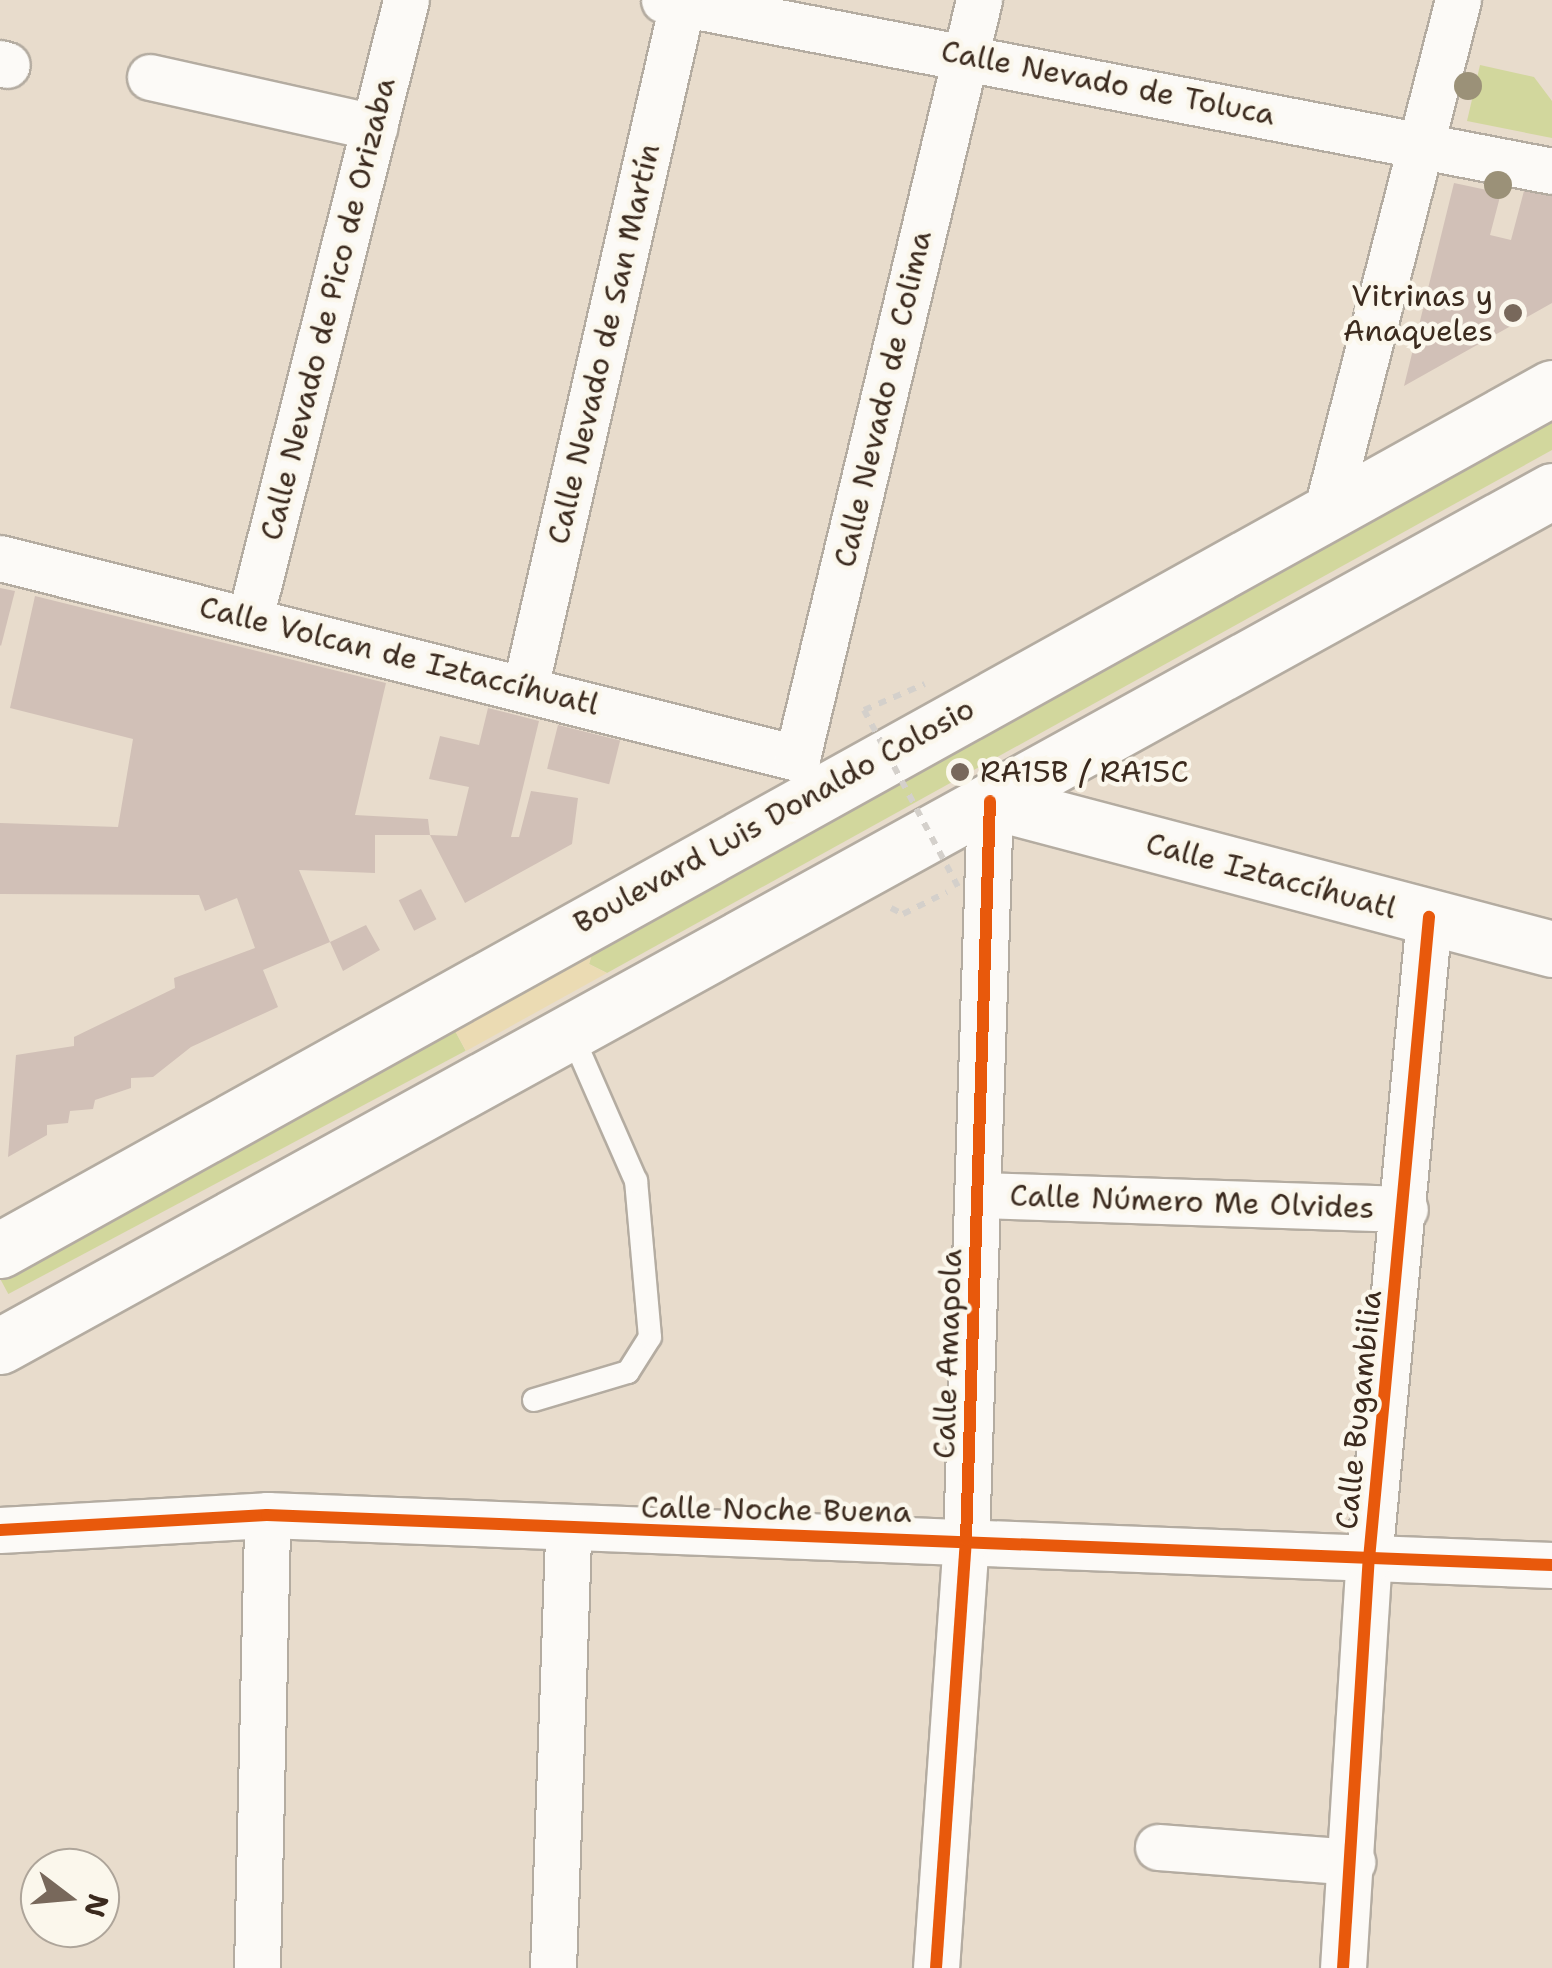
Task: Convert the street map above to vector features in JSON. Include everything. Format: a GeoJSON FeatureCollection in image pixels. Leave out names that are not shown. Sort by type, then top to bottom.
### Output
{"type":"FeatureCollection","features":[{"type":"Feature","properties":{"kind":"main road","name":"Boulevard Luis Donaldo Colosio"},"geometry":{"type":"LineString","coordinates":[[0,1250],[809,774],[1327,509],[1552,388]]}},
{"type":"Feature","properties":{"kind":"main road"},"geometry":{"type":"LineString","coordinates":[[0,1346],[1552,491]]}},
{"type":"Feature","properties":{"kind":"main road","name":"Calle Iztaccíhuatl"},"geometry":{"type":"LineString","coordinates":[[990,801],[1552,949]]}},
{"type":"Feature","properties":{"kind":"street","name":"Calle Nevado de Pico de Orizaba"},"geometry":{"type":"LineString","coordinates":[[250,618],[406,0]]}},
{"type":"Feature","properties":{"kind":"street","name":"Calle Nevado de Colima"},"geometry":{"type":"LineString","coordinates":[[809,774],[979,0]]}},
{"type":"Feature","properties":{"kind":"street"},"geometry":{"type":"LineString","coordinates":[[1327,509],[1458,0]]}},
{"type":"Feature","properties":{"kind":"street","name":"Calle Nevado de Toluca"},"geometry":{"type":"LineString","coordinates":[[676,1],[1552,172]]}},
{"type":"Feature","properties":{"kind":"street","name":"Calle Nevado de San Martín"},"geometry":{"type":"LineString","coordinates":[[524,688],[676,1]]}},
{"type":"Feature","properties":{"kind":"street"},"geometry":{"type":"LineString","coordinates":[[150,77],[374,127]]}},
{"type":"Feature","properties":{"kind":"street","name":"Calle Volcan de Iztaccíhuatl"},"geometry":{"type":"LineString","coordinates":[[0,558],[524,688],[809,774]]}},
{"type":"Feature","properties":{"kind":"street","name":"Calle Amapola"},"geometry":{"type":"LineString","coordinates":[[936,1968],[966,1540],[990,801]]}},
{"type":"Feature","properties":{"kind":"street","name":"Calle Bugambilia"},"geometry":{"type":"LineString","coordinates":[[1342,1968],[1352,1862],[1369,1558],[1430,918]]}},
{"type":"Feature","properties":{"kind":"street","name":"Calle Número Me Olvides"},"geometry":{"type":"LineString","coordinates":[[980,1195],[1405,1209]]}},
{"type":"Feature","properties":{"kind":"street"},"geometry":{"type":"LineString","coordinates":[[256,1968],[268,1515]]}},
{"type":"Feature","properties":{"kind":"street","name":"Calle Noche Buena"},"geometry":{"type":"LineString","coordinates":[[0,1530],[268,1515],[568,1530],[966,1540],[1552,1565]]}},
{"type":"Feature","properties":{"kind":"street"},"geometry":{"type":"LineString","coordinates":[[553,1968],[568,1530]]}},
{"type":"Feature","properties":{"kind":"street"},"geometry":{"type":"LineString","coordinates":[[1158,1847],[1352,1862]]}},
{"type":"Feature","properties":{"kind":"lane"},"geometry":{"type":"LineString","coordinates":[[534,1400],[628,1372],[650,1338],[636,1182],[570,1032]]}},
{"type":"Feature","properties":{"kind":"path"},"geometry":{"type":"LineString","coordinates":[[903,914],[958,887],[864,710],[918,681]]}},
{"type":"Feature","properties":{"kind":"green space"},"geometry":{"type":"Polygon","coordinates":[[[1480,65],[1534,77],[1552,101],[1552,138],[1467,121],[1480,65]]]}},
{"type":"Feature","properties":{"kind":"green space"},"geometry":{"type":"Polygon","coordinates":[[[1552,417],[1552,450],[607,973],[589,964],[594,948],[1552,417]]]}},
{"type":"Feature","properties":{"kind":"green space"},"geometry":{"type":"Polygon","coordinates":[[[453,1027],[466,1051],[8,1294],[0,1278],[0,1268],[453,1027]]]}},
{"type":"Feature","properties":{"kind":"sand"},"geometry":{"type":"Polygon","coordinates":[[[594,948],[589,964],[607,973],[466,1051],[453,1027],[594,948]]]}},
{"type":"Feature","properties":{"kind":"building"},"geometry":{"type":"Polygon","coordinates":[[[1454,183],[1501,193],[1490,235],[1511,240],[1525,187],[1552,191],[1552,303],[1404,386],[1454,183]]]}},
{"type":"Feature","properties":{"kind":"building"},"geometry":{"type":"Polygon","coordinates":[[[0,588],[15,591],[1,646],[0,645],[0,588]]]}},
{"type":"Feature","properties":{"kind":"building"},"geometry":{"type":"Polygon","coordinates":[[[35,596],[386,683],[355,815],[428,819],[430,835],[375,835],[375,873],[299,870],[330,942],[263,970],[278,1007],[191,1047],[153,1077],[131,1078],[131,1088],[95,1100],[93,1109],[70,1111],[68,1123],[47,1125],[47,1135],[8,1157],[16,1055],[74,1046],[74,1037],[175,988],[174,978],[255,948],[237,898],[205,911],[199,895],[0,894],[0,823],[118,827],[133,739],[10,708],[35,596]]]}},
{"type":"Feature","properties":{"kind":"building"},"geometry":{"type":"Polygon","coordinates":[[[488,708],[539,721],[511,837],[519,837],[531,791],[578,798],[572,844],[465,903],[430,835],[457,836],[469,787],[429,779],[440,736],[479,745],[488,708]]]}},
{"type":"Feature","properties":{"kind":"building"},"geometry":{"type":"Polygon","coordinates":[[[558,725],[620,740],[609,784],[547,769],[558,725]]]}},
{"type":"Feature","properties":{"kind":"building"},"geometry":{"type":"Polygon","coordinates":[[[421,889],[436,919],[414,931],[399,900],[421,889]]]}},
{"type":"Feature","properties":{"kind":"building"},"geometry":{"type":"Polygon","coordinates":[[[366,925],[380,950],[343,971],[330,942],[366,925]]]}},
{"type":"Feature","properties":{"kind":"cycle path"},"geometry":{"type":"LineString","coordinates":[[936,1968],[966,1540],[990,801]]}},
{"type":"Feature","properties":{"kind":"cycle path"},"geometry":{"type":"LineString","coordinates":[[1343,1968],[1369,1559],[1429,917]]}},
{"type":"Feature","properties":{"kind":"cycle path"},"geometry":{"type":"LineString","coordinates":[[0,1530],[267,1515],[1552,1565]]}},
{"type":"Feature","properties":{"kind":"place","name":"Vitrinas y Anaqueles"},"geometry":{"type":"Point","coordinates":[1513,313]}},
{"type":"Feature","properties":{"kind":"place","name":"RA15B / RA15C"},"geometry":{"type":"Point","coordinates":[960,772]}}]}
